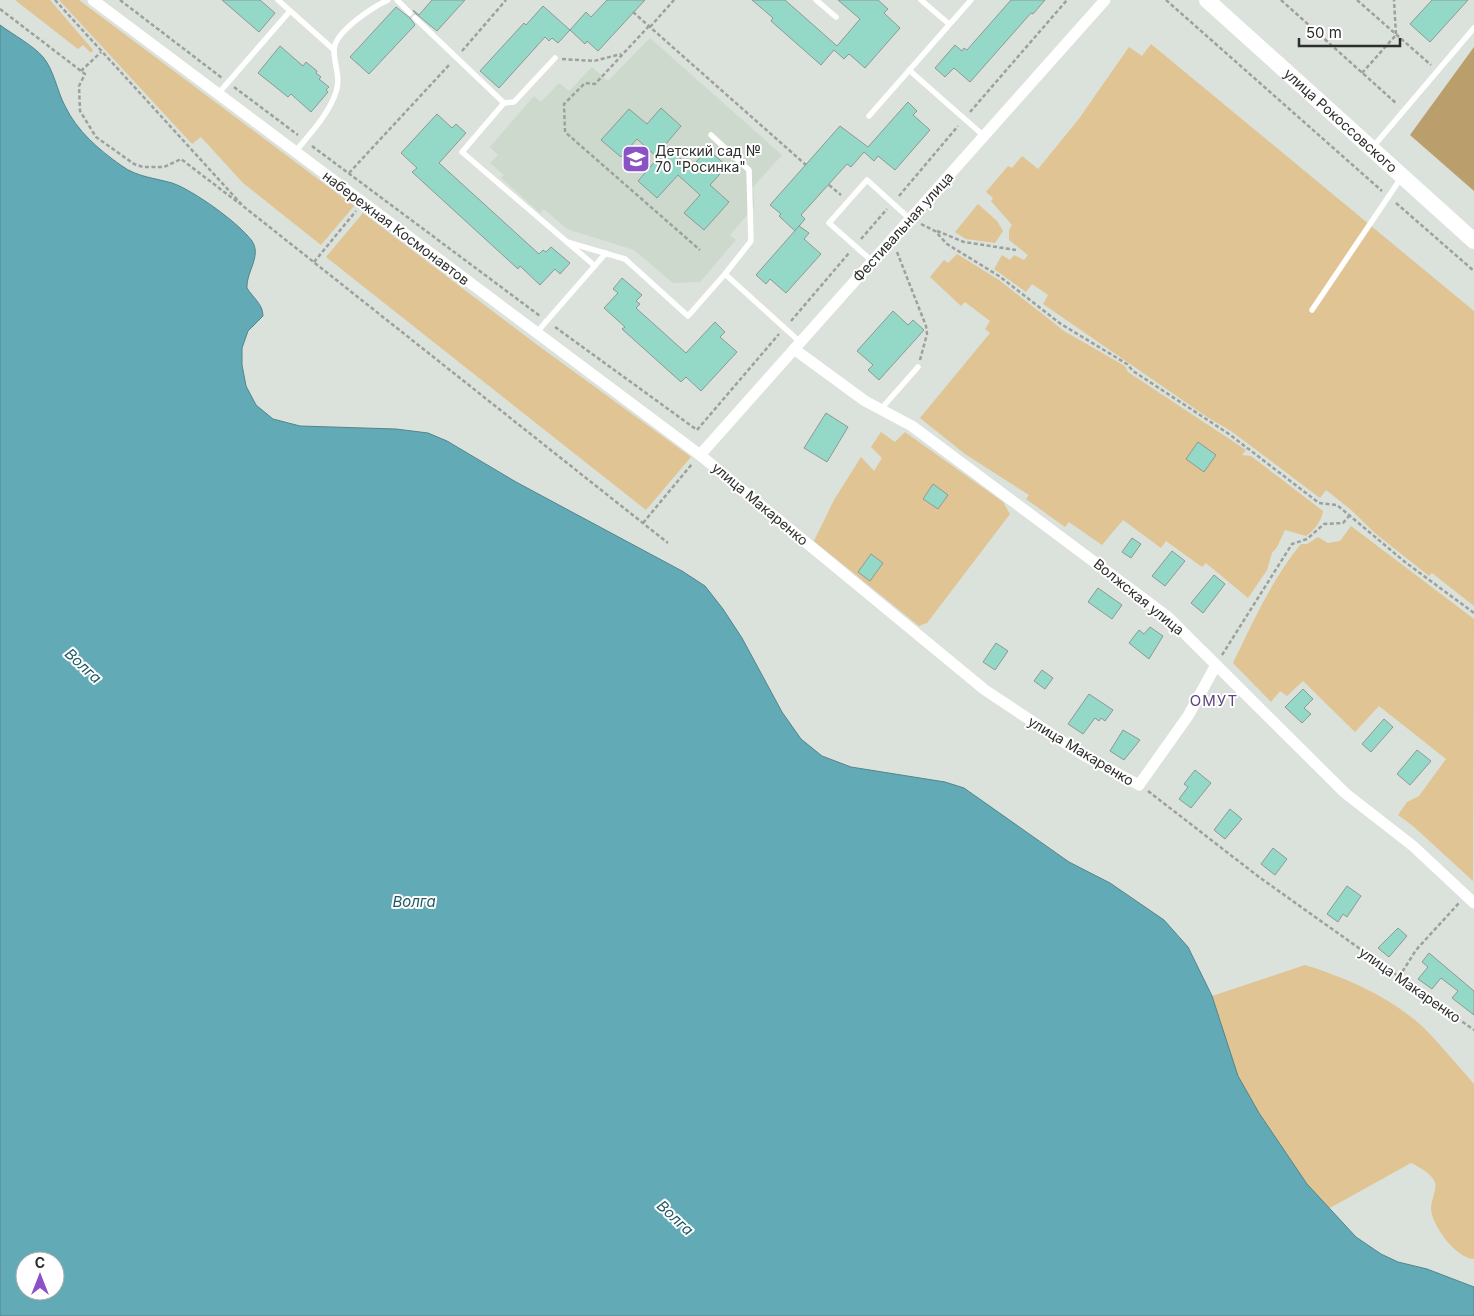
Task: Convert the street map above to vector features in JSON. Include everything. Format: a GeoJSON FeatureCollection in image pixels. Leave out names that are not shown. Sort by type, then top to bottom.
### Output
{"type":"FeatureCollection","features":[{"type":"Feature","properties":{"kind":"street","name":"набережная Космонавтов"},"geometry":{"type":"LineString","coordinates":[[93,0],[700,454]]}},
{"type":"Feature","properties":{"kind":"street","name":"Фестивальная улица"},"geometry":{"type":"LineString","coordinates":[[700,454],[1105,0]]}},
{"type":"Feature","properties":{"kind":"street","name":"улица Рокоссовского"},"geometry":{"type":"LineString","coordinates":[[1207,0],[1474,241]]}},
{"type":"Feature","properties":{"kind":"street","name":"Волжская улица"},"geometry":{"type":"LineString","coordinates":[[797,346],[865,401],[912,426],[1168,617],[1345,793],[1413,846],[1470,899]]}},
{"type":"Feature","properties":{"kind":"street","name":"улица Макаренко"},"geometry":{"type":"LineString","coordinates":[[700,454],[985,690],[1083,755],[1138,785]]}},
{"type":"Feature","properties":{"kind":"street"},"geometry":{"type":"LineString","coordinates":[[1138,785],[1188,716],[1216,665]]}},
{"type":"Feature","properties":{"kind":"lane"},"geometry":{"type":"LineString","coordinates":[[278,0],[333,48],[338,75],[337,92],[326,112],[295,152]]}},
{"type":"Feature","properties":{"kind":"lane"},"geometry":{"type":"LineString","coordinates":[[333,48],[339,39],[369,8],[388,0]]}},
{"type":"Feature","properties":{"kind":"lane"},"geometry":{"type":"LineString","coordinates":[[397,0],[410,13]]}},
{"type":"Feature","properties":{"kind":"lane"},"geometry":{"type":"LineString","coordinates":[[817,0],[836,17]]}},
{"type":"Feature","properties":{"kind":"lane"},"geometry":{"type":"LineString","coordinates":[[921,0],[949,24]]}},
{"type":"Feature","properties":{"kind":"lane"},"geometry":{"type":"LineString","coordinates":[[869,116],[971,0]]}},
{"type":"Feature","properties":{"kind":"lane"},"geometry":{"type":"LineString","coordinates":[[217,94],[290,10]]}},
{"type":"Feature","properties":{"kind":"lane"},"geometry":{"type":"LineString","coordinates":[[415,18],[504,103]]}},
{"type":"Feature","properties":{"kind":"lane"},"geometry":{"type":"LineString","coordinates":[[1372,148],[1474,28]]}},
{"type":"Feature","properties":{"kind":"lane"},"geometry":{"type":"LineString","coordinates":[[555,58],[514,102],[504,103],[462,152],[595,266]]}},
{"type":"Feature","properties":{"kind":"lane"},"geometry":{"type":"LineString","coordinates":[[909,70],[984,136]]}},
{"type":"Feature","properties":{"kind":"lane"},"geometry":{"type":"LineString","coordinates":[[567,242],[625,259],[688,316],[751,241],[748,170],[711,135]]}},
{"type":"Feature","properties":{"kind":"lane"},"geometry":{"type":"LineString","coordinates":[[1312,310],[1387,196],[1403,177]]}},
{"type":"Feature","properties":{"kind":"lane"},"geometry":{"type":"LineString","coordinates":[[872,261],[829,223],[867,180],[910,218]]}},
{"type":"Feature","properties":{"kind":"lane"},"geometry":{"type":"LineString","coordinates":[[537,332],[606,253]]}},
{"type":"Feature","properties":{"kind":"lane"},"geometry":{"type":"LineString","coordinates":[[725,274],[784,329],[797,346]]}},
{"type":"Feature","properties":{"kind":"lane"},"geometry":{"type":"LineString","coordinates":[[881,409],[918,367]]}},
{"type":"Feature","properties":{"kind":"path"},"geometry":{"type":"LineString","coordinates":[[55,0],[243,206]]}},
{"type":"Feature","properties":{"kind":"path"},"geometry":{"type":"LineString","coordinates":[[120,0],[546,321],[697,430],[1067,0]]}},
{"type":"Feature","properties":{"kind":"path"},"geometry":{"type":"LineString","coordinates":[[349,173],[456,58],[506,0]]}},
{"type":"Feature","properties":{"kind":"path"},"geometry":{"type":"LineString","coordinates":[[674,0],[595,84],[585,83],[564,104],[565,132],[700,250]]}},
{"type":"Feature","properties":{"kind":"path"},"geometry":{"type":"LineString","coordinates":[[1166,0],[1474,271]]}},
{"type":"Feature","properties":{"kind":"path"},"geometry":{"type":"LineString","coordinates":[[1281,0],[1404,110]]}},
{"type":"Feature","properties":{"kind":"path"},"geometry":{"type":"LineString","coordinates":[[1356,0],[1438,71]]}},
{"type":"Feature","properties":{"kind":"path"},"geometry":{"type":"LineString","coordinates":[[1362,72],[1396,35],[1394,0]]}},
{"type":"Feature","properties":{"kind":"path"},"geometry":{"type":"LineString","coordinates":[[0,9],[85,74],[79,86],[80,111],[96,137],[134,164],[143,167],[164,167],[181,160],[243,206],[668,543]]}},
{"type":"Feature","properties":{"kind":"path"},"geometry":{"type":"LineString","coordinates":[[633,12],[806,165]]}},
{"type":"Feature","properties":{"kind":"path"},"geometry":{"type":"LineString","coordinates":[[81,71],[101,52]]}},
{"type":"Feature","properties":{"kind":"path"},"geometry":{"type":"LineString","coordinates":[[555,58],[594,61],[622,54]]}},
{"type":"Feature","properties":{"kind":"path"},"geometry":{"type":"LineString","coordinates":[[828,185],[848,202]]}},
{"type":"Feature","properties":{"kind":"path"},"geometry":{"type":"LineString","coordinates":[[314,262],[351,218]]}},
{"type":"Feature","properties":{"kind":"path"},"geometry":{"type":"LineString","coordinates":[[910,218],[935,231],[964,242],[1016,250]]}},
{"type":"Feature","properties":{"kind":"path"},"geometry":{"type":"LineString","coordinates":[[935,231],[947,244],[999,276],[1061,324],[1127,364],[1133,371],[1229,434],[1319,503],[1337,505],[1405,562],[1474,613]]}},
{"type":"Feature","properties":{"kind":"path"},"geometry":{"type":"LineString","coordinates":[[892,239],[926,326],[927,334],[918,367]]}},
{"type":"Feature","properties":{"kind":"path"},"geometry":{"type":"LineString","coordinates":[[643,523],[700,454]]}},
{"type":"Feature","properties":{"kind":"path"},"geometry":{"type":"LineString","coordinates":[[1216,665],[1292,544],[1307,539],[1324,524],[1343,524],[1350,515]]}},
{"type":"Feature","properties":{"kind":"path","name":"улица Макаренко"},"geometry":{"type":"LineString","coordinates":[[1138,785],[1259,877],[1474,1030]]}},
{"type":"Feature","properties":{"kind":"path"},"geometry":{"type":"LineString","coordinates":[[1399,977],[1416,950],[1470,899]]}},
{"type":"Feature","properties":{"kind":"shaded area"},"geometry":{"type":"Polygon","coordinates":[[[15,0],[50,0],[93,50],[91,53],[83,45],[78,49],[15,0]]]}},
{"type":"Feature","properties":{"kind":"shaded area"},"geometry":{"type":"Polygon","coordinates":[[[59,0],[79,0],[354,206],[321,245],[243,183],[201,137],[192,144],[59,0]]]}},
{"type":"Feature","properties":{"kind":"shaded area","name":"Детский сад № 70 \"Росинка\""},"geometry":{"type":"Polygon","coordinates":[[[650,38],[782,155],[753,187],[754,207],[730,235],[736,240],[700,282],[673,283],[634,250],[567,229],[544,209],[540,213],[501,178],[504,175],[490,163],[498,155],[490,147],[534,96],[541,102],[559,83],[569,91],[592,67],[608,81],[650,38]]]}},
{"type":"Feature","properties":{"kind":"shaded area"},"geometry":{"type":"Polygon","coordinates":[[[1151,44],[1474,311],[1474,606],[1432,573],[1429,576],[1376,534],[1350,509],[1326,490],[1320,498],[1231,431],[1207,417],[1043,304],[1048,295],[1032,284],[1026,292],[994,269],[1002,255],[1010,260],[1014,255],[1024,260],[1028,255],[1009,240],[1009,230],[1012,225],[991,201],[993,198],[986,192],[1008,166],[1012,168],[1022,156],[1038,169],[1078,120],[1129,47],[1142,56],[1151,44]]]}},
{"type":"Feature","properties":{"kind":"shaded area"},"geometry":{"type":"Polygon","coordinates":[[[1474,47],[1474,191],[1410,135],[1474,47]]]}},
{"type":"Feature","properties":{"kind":"shaded area"},"geometry":{"type":"Polygon","coordinates":[[[978,204],[997,221],[1003,231],[995,243],[966,239],[955,232],[978,204]]]}},
{"type":"Feature","properties":{"kind":"shaded area"},"geometry":{"type":"Polygon","coordinates":[[[363,213],[536,344],[691,457],[646,510],[326,257],[363,213]]]}},
{"type":"Feature","properties":{"kind":"shaded area"},"geometry":{"type":"Polygon","coordinates":[[[957,254],[999,280],[1064,331],[1125,366],[1128,372],[1246,450],[1242,455],[1251,456],[1323,511],[1317,525],[1306,536],[1285,530],[1272,553],[1267,570],[1248,598],[1206,563],[1202,567],[1166,541],[1161,548],[1123,520],[1102,545],[1069,522],[1065,527],[1026,499],[1029,495],[965,454],[920,418],[990,333],[985,329],[990,321],[965,302],[961,306],[930,277],[944,260],[948,263],[957,254]]]}},
{"type":"Feature","properties":{"kind":"shaded area"},"geometry":{"type":"Polygon","coordinates":[[[881,432],[895,442],[905,432],[1003,502],[1010,514],[927,623],[919,626],[814,541],[834,500],[861,457],[874,471],[882,458],[871,447],[881,432]]]}},
{"type":"Feature","properties":{"kind":"shaded area"},"geometry":{"type":"Polygon","coordinates":[[[1351,526],[1474,619],[1473,881],[1413,826],[1398,815],[1407,802],[1419,796],[1446,759],[1379,706],[1355,732],[1303,681],[1287,696],[1280,691],[1271,702],[1233,663],[1272,586],[1301,544],[1307,544],[1318,537],[1328,543],[1340,541],[1351,526]]]}},
{"type":"Feature","properties":{"kind":"shaded area"},"geometry":{"type":"Polygon","coordinates":[[[1305,965],[1352,982],[1397,1006],[1423,1027],[1474,1084],[1474,1259],[1467,1258],[1453,1248],[1436,1224],[1431,1209],[1435,1182],[1424,1171],[1411,1163],[1328,1209],[1290,1162],[1267,1129],[1238,1076],[1212,996],[1305,965]]]}},
{"type":"Feature","properties":{"kind":"water","name":"Волга"},"geometry":{"type":"Polygon","coordinates":[[[0,25],[29,44],[47,62],[70,115],[82,132],[97,147],[128,170],[172,183],[192,192],[237,225],[252,241],[255,247],[255,258],[247,282],[247,288],[260,305],[263,316],[248,331],[242,348],[242,365],[246,386],[256,405],[273,419],[300,426],[396,429],[428,433],[447,441],[516,482],[682,571],[705,586],[723,609],[742,638],[782,712],[801,739],[822,756],[851,767],[945,782],[964,788],[1069,862],[1110,883],[1164,920],[1188,947],[1212,996],[1238,1076],[1259,1113],[1307,1184],[1356,1237],[1381,1254],[1398,1262],[1427,1269],[1474,1287],[1474,1316],[0,1316],[0,25]]]}},
{"type":"Feature","properties":{"kind":"building"},"geometry":{"type":"Polygon","coordinates":[[[222,0],[260,0],[275,13],[259,32],[222,0]]]}},
{"type":"Feature","properties":{"kind":"building"},"geometry":{"type":"Polygon","coordinates":[[[432,0],[465,0],[437,31],[413,10],[419,15],[432,0]]]}},
{"type":"Feature","properties":{"kind":"building"},"geometry":{"type":"Polygon","coordinates":[[[607,0],[645,0],[598,51],[587,41],[585,44],[570,30],[586,12],[591,17],[607,0]]]}},
{"type":"Feature","properties":{"kind":"building"},"geometry":{"type":"Polygon","coordinates":[[[752,0],[785,0],[837,46],[860,19],[838,0],[878,0],[888,9],[884,13],[900,28],[865,68],[849,54],[844,59],[834,50],[821,65],[771,21],[773,18],[752,0]]]}},
{"type":"Feature","properties":{"kind":"building"},"geometry":{"type":"Polygon","coordinates":[[[1011,0],[1045,0],[1033,14],[1031,13],[970,82],[954,68],[945,77],[935,68],[955,45],[962,51],[964,48],[967,50],[1011,0]]]}},
{"type":"Feature","properties":{"kind":"building"},"geometry":{"type":"Polygon","coordinates":[[[1432,0],[1468,0],[1430,42],[1410,24],[1432,0]]]}},
{"type":"Feature","properties":{"kind":"building"},"geometry":{"type":"Polygon","coordinates":[[[543,6],[570,30],[558,43],[552,38],[549,41],[545,37],[499,88],[480,71],[524,23],[526,25],[543,6]]]}},
{"type":"Feature","properties":{"kind":"building"},"geometry":{"type":"Polygon","coordinates":[[[396,7],[410,18],[415,25],[369,74],[350,57],[396,7]]]}},
{"type":"Feature","properties":{"kind":"building"},"geometry":{"type":"Polygon","coordinates":[[[280,46],[303,66],[306,62],[317,71],[316,73],[321,77],[319,79],[329,87],[326,90],[328,92],[311,112],[291,94],[288,97],[258,73],[280,46]]]}},
{"type":"Feature","properties":{"kind":"building"},"geometry":{"type":"Polygon","coordinates":[[[908,102],[917,111],[913,115],[930,130],[895,170],[878,156],[874,161],[864,152],[851,167],[847,164],[801,215],[805,219],[795,231],[779,216],[781,214],[770,205],[840,126],[868,147],[908,102]]]}},
{"type":"Feature","properties":{"kind":"building"},"geometry":{"type":"Polygon","coordinates":[[[661,108],[681,126],[665,145],[691,168],[707,149],[727,166],[710,185],[729,202],[704,230],[684,213],[700,195],[678,175],[657,198],[638,181],[658,158],[637,139],[621,157],[601,140],[629,109],[647,124],[661,108]]]}},
{"type":"Feature","properties":{"kind":"building"},"geometry":{"type":"Polygon","coordinates":[[[437,114],[452,128],[456,124],[466,133],[439,163],[539,254],[543,250],[546,252],[551,247],[570,263],[560,274],[555,269],[540,285],[520,266],[518,269],[412,172],[417,168],[401,153],[437,114]]]}},
{"type":"Feature","properties":{"kind":"building"},"geometry":{"type":"Polygon","coordinates":[[[799,226],[809,233],[804,239],[821,254],[786,293],[770,279],[766,284],[756,275],[799,226]]]}},
{"type":"Feature","properties":{"kind":"building"},"geometry":{"type":"Polygon","coordinates":[[[622,278],[642,295],[636,301],[640,304],[636,308],[686,353],[715,322],[725,332],[720,337],[737,352],[701,391],[686,377],[681,382],[622,329],[625,327],[604,308],[618,293],[613,289],[622,278]]]}},
{"type":"Feature","properties":{"kind":"building"},"geometry":{"type":"Polygon","coordinates":[[[893,311],[908,325],[913,320],[924,330],[879,380],[868,370],[873,365],[857,351],[893,311]]]}},
{"type":"Feature","properties":{"kind":"building"},"geometry":{"type":"Polygon","coordinates":[[[826,413],[848,427],[827,462],[804,448],[826,413]]]}},
{"type":"Feature","properties":{"kind":"building"},"geometry":{"type":"Polygon","coordinates":[[[1198,442],[1216,455],[1204,472],[1186,459],[1198,442]]]}},
{"type":"Feature","properties":{"kind":"building"},"geometry":{"type":"Polygon","coordinates":[[[933,484],[948,495],[938,509],[923,499],[933,484]]]}},
{"type":"Feature","properties":{"kind":"building"},"geometry":{"type":"Polygon","coordinates":[[[1132,538],[1141,544],[1131,558],[1122,552],[1132,538]]]}},
{"type":"Feature","properties":{"kind":"building"},"geometry":{"type":"Polygon","coordinates":[[[1172,551],[1185,561],[1165,586],[1152,576],[1172,551]]]}},
{"type":"Feature","properties":{"kind":"building"},"geometry":{"type":"Polygon","coordinates":[[[871,554],[883,563],[870,581],[858,572],[871,554]]]}},
{"type":"Feature","properties":{"kind":"building"},"geometry":{"type":"Polygon","coordinates":[[[1214,575],[1225,584],[1203,613],[1191,603],[1214,575]]]}},
{"type":"Feature","properties":{"kind":"building"},"geometry":{"type":"Polygon","coordinates":[[[1098,588],[1122,605],[1112,619],[1088,602],[1098,588]]]}},
{"type":"Feature","properties":{"kind":"building"},"geometry":{"type":"Polygon","coordinates":[[[1150,627],[1163,636],[1149,659],[1129,643],[1139,630],[1144,634],[1150,627]]]}},
{"type":"Feature","properties":{"kind":"building"},"geometry":{"type":"Polygon","coordinates":[[[996,643],[1008,651],[995,670],[983,662],[996,643]]]}},
{"type":"Feature","properties":{"kind":"building"},"geometry":{"type":"Polygon","coordinates":[[[1042,670],[1053,678],[1045,689],[1034,681],[1042,670]]]}},
{"type":"Feature","properties":{"kind":"building"},"geometry":{"type":"Polygon","coordinates":[[[1303,689],[1313,699],[1304,708],[1311,714],[1302,723],[1285,707],[1303,689]]]}},
{"type":"Feature","properties":{"kind":"building"},"geometry":{"type":"Polygon","coordinates":[[[1089,694],[1113,710],[1105,721],[1101,718],[1099,721],[1095,718],[1083,734],[1068,724],[1089,694]]]}},
{"type":"Feature","properties":{"kind":"building"},"geometry":{"type":"Polygon","coordinates":[[[1384,719],[1393,727],[1371,752],[1362,744],[1384,719]]]}},
{"type":"Feature","properties":{"kind":"building"},"geometry":{"type":"Polygon","coordinates":[[[1123,730],[1140,740],[1124,760],[1110,751],[1123,730]]]}},
{"type":"Feature","properties":{"kind":"building"},"geometry":{"type":"Polygon","coordinates":[[[1417,750],[1431,761],[1410,785],[1397,774],[1417,750]]]}},
{"type":"Feature","properties":{"kind":"building"},"geometry":{"type":"Polygon","coordinates":[[[1195,770],[1211,783],[1191,808],[1179,799],[1188,787],[1184,784],[1195,770]]]}},
{"type":"Feature","properties":{"kind":"building"},"geometry":{"type":"Polygon","coordinates":[[[1230,809],[1242,819],[1225,839],[1214,830],[1230,809]]]}},
{"type":"Feature","properties":{"kind":"building"},"geometry":{"type":"Polygon","coordinates":[[[1273,848],[1287,859],[1275,875],[1261,864],[1273,848]]]}},
{"type":"Feature","properties":{"kind":"building"},"geometry":{"type":"Polygon","coordinates":[[[1347,886],[1361,896],[1347,917],[1343,914],[1338,922],[1327,914],[1347,886]]]}},
{"type":"Feature","properties":{"kind":"building"},"geometry":{"type":"Polygon","coordinates":[[[1398,928],[1407,936],[1389,957],[1378,948],[1398,928]]]}},
{"type":"Feature","properties":{"kind":"building"},"geometry":{"type":"Polygon","coordinates":[[[1429,953],[1474,991],[1474,1015],[1452,998],[1458,991],[1441,978],[1432,989],[1418,979],[1428,967],[1422,962],[1429,953]]]}},
{"type":"Feature","properties":{"kind":"place","name":"Детский сад № 70 \"Росинка\""},"geometry":{"type":"Point","coordinates":[636,159]}},
{"type":"Feature","properties":{"kind":"district","name":"ОМУТ"},"geometry":{"type":"Point","coordinates":[1214,701]}}]}
